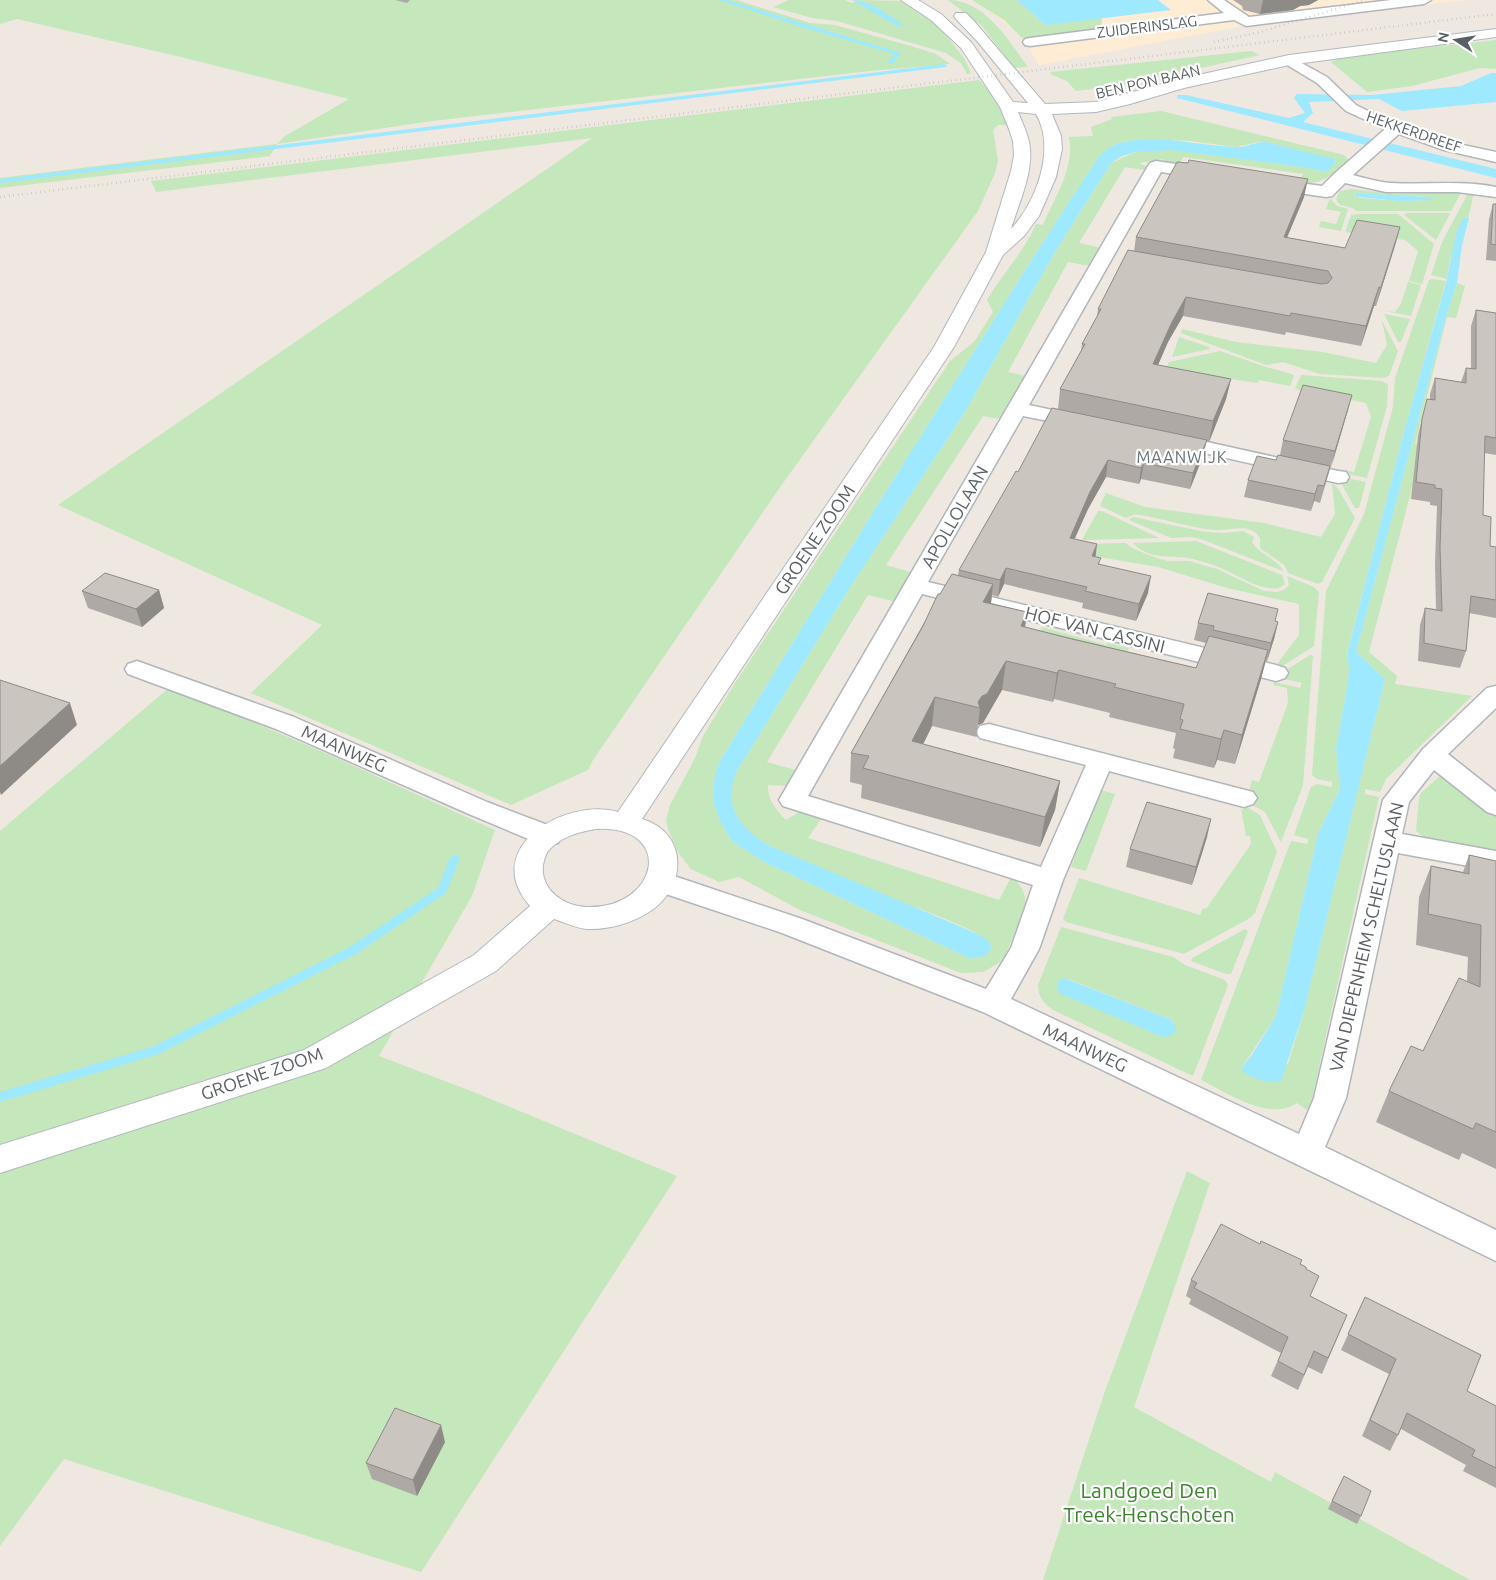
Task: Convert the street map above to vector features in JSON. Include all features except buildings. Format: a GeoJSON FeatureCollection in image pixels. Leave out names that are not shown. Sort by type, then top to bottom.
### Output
{"type":"FeatureCollection","features":[{"type":"Feature","properties":{"kind":"main road","name":"GROENE ZOOM"},"geometry":{"type":"LineString","coordinates":[[626,822],[944,347],[995,252],[1020,171],[1021,141],[1008,107],[966,45],[936,17],[908,0]]}},
{"type":"Feature","properties":{"kind":"main road","name":"GROENE ZOOM"},"geometry":{"type":"LineString","coordinates":[[950,8],[974,27],[992,47],[1050,125],[1054,142],[1053,157],[1046,182],[1024,225],[995,252]]}},
{"type":"Feature","properties":{"kind":"main road","name":"BEN PON BAAN"},"geometry":{"type":"LineString","coordinates":[[1036,104],[1096,107],[1124,101],[1180,84],[1289,60],[1496,33]]}},
{"type":"Feature","properties":{"kind":"main road"},"geometry":{"type":"LineString","coordinates":[[1008,107],[1036,104]]}},
{"type":"Feature","properties":{"kind":"main road"},"geometry":{"type":"LineString","coordinates":[[587,820],[626,822],[653,837],[663,851],[666,866],[661,882],[654,893],[643,903],[628,910],[595,918],[562,912],[549,906],[532,886],[528,871],[531,856],[541,842],[566,826],[587,820]]}},
{"type":"Feature","properties":{"kind":"main road","name":"GROENE ZOOM"},"geometry":{"type":"LineString","coordinates":[[0,1159],[315,1060],[485,963],[549,906]]}},
{"type":"Feature","properties":{"kind":"street","name":"ZUIDERINSLAG"},"geometry":{"type":"LineString","coordinates":[[1215,0],[1237,16]]}},
{"type":"Feature","properties":{"kind":"street"},"geometry":{"type":"LineString","coordinates":[[1237,16],[1246,22],[1424,0]]}},
{"type":"Feature","properties":{"kind":"street","name":"ZUIDERINSLAG"},"geometry":{"type":"LineString","coordinates":[[1030,42],[1237,16]]}},
{"type":"Feature","properties":{"kind":"street","name":"HEKKERDREEF"},"geometry":{"type":"LineString","coordinates":[[1289,60],[1322,80],[1351,108],[1375,120],[1392,133],[1496,158]]}},
{"type":"Feature","properties":{"kind":"street"},"geometry":{"type":"LineString","coordinates":[[1250,181],[1326,192],[1340,177],[1392,133]]}},
{"type":"Feature","properties":{"kind":"street","name":"APOLLOLAAN"},"geometry":{"type":"LineString","coordinates":[[1049,880],[792,800],[1018,409],[1113,260],[1156,166],[1222,176]]}},
{"type":"Feature","properties":{"kind":"street"},"geometry":{"type":"LineString","coordinates":[[1340,177],[1382,187],[1450,186],[1480,188],[1496,192]]}},
{"type":"Feature","properties":{"kind":"street"},"geometry":{"type":"LineString","coordinates":[[1018,409],[1104,426]]}},
{"type":"Feature","properties":{"kind":"street"},"geometry":{"type":"LineString","coordinates":[[1150,436],[1338,477]]}},
{"type":"Feature","properties":{"kind":"street","name":"HOF VAN CASSINI"},"geometry":{"type":"LineString","coordinates":[[914,586],[1276,673]]}},
{"type":"Feature","properties":{"kind":"street","name":"MAANWEG"},"geometry":{"type":"LineString","coordinates":[[137,668],[286,723],[478,808],[548,836]]}},
{"type":"Feature","properties":{"kind":"street","name":"VAN DIEPENHEIM SCHELTUSLAAN"},"geometry":{"type":"LineString","coordinates":[[1307,1153],[1330,1098],[1396,800],[1432,755],[1496,694]]}},
{"type":"Feature","properties":{"kind":"street"},"geometry":{"type":"LineString","coordinates":[[989,732],[1244,798]]}},
{"type":"Feature","properties":{"kind":"street"},"geometry":{"type":"LineString","coordinates":[[1432,755],[1496,806]]}},
{"type":"Feature","properties":{"kind":"street"},"geometry":{"type":"LineString","coordinates":[[993,1004],[1025,949],[1049,880],[1101,760]]}},
{"type":"Feature","properties":{"kind":"street"},"geometry":{"type":"LineString","coordinates":[[1386,841],[1496,861]]}},
{"type":"Feature","properties":{"kind":"street","name":"MAANWEG"},"geometry":{"type":"LineString","coordinates":[[661,882],[792,926],[993,1004],[1307,1153],[1496,1246]]}},
{"type":"Feature","properties":{"kind":"shaded area"},"geometry":{"type":"Polygon","coordinates":[[[972,0],[1467,0],[1253,24],[1039,65],[1023,39],[989,9],[972,0]]]}},
{"type":"Feature","properties":{"kind":"green space"},"geometry":{"type":"Polygon","coordinates":[[[0,0],[736,0],[810,23],[835,25],[911,46],[936,54],[950,64],[870,71],[432,121],[277,144],[285,136],[349,99],[17,19],[0,24],[0,0]]]}},
{"type":"Feature","properties":{"kind":"green space"},"geometry":{"type":"Polygon","coordinates":[[[789,0],[845,0],[852,3],[858,0],[903,1],[939,27],[964,58],[971,73],[967,74],[961,63],[946,53],[837,21],[812,18],[773,7],[789,0]]]}},
{"type":"Feature","properties":{"kind":"green space"},"geometry":{"type":"Polygon","coordinates":[[[948,0],[961,2],[985,14],[1004,34],[1028,67],[1014,68],[982,26],[948,0]]]}},
{"type":"Feature","properties":{"kind":"green space"},"geometry":{"type":"Polygon","coordinates":[[[972,0],[1017,0],[1045,25],[1102,17],[1101,29],[1022,38],[1004,20],[972,0]]]}},
{"type":"Feature","properties":{"kind":"green space"},"geometry":{"type":"Polygon","coordinates":[[[1496,40],[1496,69],[1480,68],[1412,86],[1367,92],[1331,62],[1341,57],[1496,40]]]}},
{"type":"Feature","properties":{"kind":"green space"},"geometry":{"type":"Polygon","coordinates":[[[1251,51],[1260,55],[1119,86],[1076,91],[1067,81],[1052,75],[1050,72],[1251,51]]]}},
{"type":"Feature","properties":{"kind":"green space"},"geometry":{"type":"Polygon","coordinates":[[[979,80],[993,96],[1008,125],[998,125],[993,130],[998,161],[995,173],[978,211],[783,483],[588,770],[511,805],[251,693],[322,625],[58,505],[592,138],[156,192],[151,181],[979,80]]]}},
{"type":"Feature","properties":{"kind":"green space"},"geometry":{"type":"Polygon","coordinates":[[[1161,111],[1344,155],[1349,160],[1326,178],[1313,183],[1298,182],[1300,182],[1303,174],[1183,157],[1179,165],[1167,164],[1163,159],[1139,163],[1149,168],[1144,170],[1125,167],[1079,243],[1102,248],[1090,266],[1068,262],[1008,372],[1034,378],[1009,422],[983,416],[886,565],[914,573],[897,602],[868,595],[767,762],[795,770],[788,786],[768,785],[768,790],[771,800],[786,820],[802,810],[821,819],[808,838],[999,900],[1010,879],[1005,877],[1008,876],[1020,885],[1024,893],[1025,908],[1005,956],[999,963],[983,972],[961,973],[800,910],[739,877],[719,882],[691,869],[679,854],[666,821],[670,805],[695,758],[703,736],[735,683],[950,361],[974,342],[993,312],[987,300],[1025,244],[1036,224],[1043,225],[1063,182],[1069,160],[1069,137],[1093,136],[1091,127],[1112,119],[1111,117],[1161,111]],[[1148,139],[1127,141],[1108,148],[1098,158],[880,501],[720,761],[715,774],[714,804],[720,821],[732,841],[762,861],[969,958],[985,956],[991,949],[990,943],[983,937],[957,924],[842,878],[770,846],[759,839],[736,816],[731,797],[732,785],[736,773],[849,589],[965,412],[1052,257],[1111,163],[1133,153],[1149,150],[1175,150],[1323,171],[1328,170],[1336,162],[1335,160],[1266,142],[1236,147],[1190,141],[1148,139]]]}},
{"type":"Feature","properties":{"kind":"green space"},"geometry":{"type":"Polygon","coordinates":[[[277,144],[270,156],[0,188],[0,178],[277,144]]]}},
{"type":"Feature","properties":{"kind":"green space"},"geometry":{"type":"Polygon","coordinates":[[[1351,189],[1396,194],[1461,193],[1451,211],[1356,211],[1353,208],[1340,205],[1336,199],[1340,191],[1351,189]],[[1354,193],[1354,195],[1360,198],[1399,201],[1433,200],[1427,197],[1354,193]]]}},
{"type":"Feature","properties":{"kind":"green space"},"geometry":{"type":"Polygon","coordinates":[[[1468,193],[1474,193],[1468,218],[1465,217],[1450,260],[1447,279],[1431,275],[1442,242],[1468,193]]]}},
{"type":"Feature","properties":{"kind":"green space"},"geometry":{"type":"Polygon","coordinates":[[[1330,198],[1337,206],[1348,209],[1341,231],[1319,227],[1321,221],[1336,224],[1341,212],[1326,209],[1330,198]]]}},
{"type":"Feature","properties":{"kind":"green space"},"geometry":{"type":"Polygon","coordinates":[[[1407,213],[1450,214],[1436,240],[1404,215],[1407,213]]]}},
{"type":"Feature","properties":{"kind":"green space"},"geometry":{"type":"Polygon","coordinates":[[[1398,214],[1434,244],[1422,284],[1409,281],[1418,251],[1405,240],[1345,232],[1351,215],[1398,214]]]}},
{"type":"Feature","properties":{"kind":"green space"},"geometry":{"type":"Polygon","coordinates":[[[1429,280],[1446,281],[1404,432],[1347,653],[1349,667],[1348,682],[1336,748],[1340,789],[1318,834],[1276,1016],[1242,1067],[1288,1064],[1304,1011],[1385,679],[1356,652],[1446,317],[1457,283],[1465,286],[1456,318],[1447,317],[1415,444],[1423,446],[1369,652],[1397,676],[1395,684],[1472,696],[1386,779],[1380,792],[1365,789],[1365,794],[1379,797],[1310,1108],[1307,1110],[1297,1103],[1286,1108],[1261,1108],[1236,1098],[1201,1080],[1291,841],[1308,844],[1308,839],[1294,835],[1311,787],[1317,784],[1332,787],[1332,782],[1317,779],[1312,775],[1326,591],[1364,514],[1393,407],[1395,378],[1429,280]]]}},
{"type":"Feature","properties":{"kind":"green space"},"geometry":{"type":"Polygon","coordinates":[[[1408,282],[1421,285],[1411,316],[1385,311],[1395,312],[1401,304],[1408,282]]]}},
{"type":"Feature","properties":{"kind":"green space"},"geometry":{"type":"Polygon","coordinates":[[[1384,314],[1410,319],[1401,342],[1398,342],[1384,314]]]}},
{"type":"Feature","properties":{"kind":"green space"},"geometry":{"type":"Polygon","coordinates":[[[1382,321],[1398,351],[1389,376],[1384,378],[1320,374],[1283,362],[1266,365],[1181,333],[1182,329],[1236,342],[1323,352],[1376,363],[1387,345],[1382,321]]]}},
{"type":"Feature","properties":{"kind":"green space"},"geometry":{"type":"Polygon","coordinates":[[[1179,337],[1209,347],[1210,349],[1172,357],[1179,337]]]}},
{"type":"Feature","properties":{"kind":"green space"},"geometry":{"type":"Polygon","coordinates":[[[1220,351],[1292,374],[1294,376],[1290,386],[1259,380],[1257,383],[1166,369],[1169,362],[1220,351]]]}},
{"type":"Feature","properties":{"kind":"green space"},"geometry":{"type":"Polygon","coordinates":[[[1301,375],[1381,381],[1388,384],[1387,406],[1367,478],[1337,472],[1338,469],[1354,472],[1371,417],[1366,403],[1295,389],[1301,375]]]}},
{"type":"Feature","properties":{"kind":"green space"},"geometry":{"type":"Polygon","coordinates":[[[1337,476],[1366,482],[1359,508],[1355,508],[1337,476]]]}},
{"type":"Feature","properties":{"kind":"green space"},"geometry":{"type":"Polygon","coordinates":[[[1332,483],[1338,488],[1355,518],[1322,582],[1318,584],[1288,573],[1284,565],[1260,548],[1260,538],[1251,530],[1240,528],[1206,529],[1135,514],[1126,518],[1100,506],[1106,493],[1145,507],[1264,523],[1321,537],[1335,514],[1332,483]]]}},
{"type":"Feature","properties":{"kind":"green space"},"geometry":{"type":"Polygon","coordinates":[[[1098,511],[1102,511],[1159,538],[1082,540],[1098,511]]]}},
{"type":"Feature","properties":{"kind":"green space"},"geometry":{"type":"Polygon","coordinates":[[[1133,517],[1206,532],[1243,531],[1254,537],[1252,542],[1255,546],[1277,563],[1283,571],[1201,539],[1192,537],[1171,538],[1129,520],[1133,517]]]}},
{"type":"Feature","properties":{"kind":"green space"},"geometry":{"type":"Polygon","coordinates":[[[1196,541],[1282,575],[1285,584],[1279,588],[1262,587],[1210,564],[1188,558],[1159,556],[1145,552],[1133,543],[1196,541]]]}},
{"type":"Feature","properties":{"kind":"green space"},"geometry":{"type":"Polygon","coordinates":[[[1126,543],[1134,549],[1168,561],[1189,561],[1217,569],[1264,591],[1277,592],[1284,590],[1289,585],[1287,576],[1314,587],[1319,592],[1314,646],[1278,669],[1275,667],[1299,635],[1299,604],[1227,588],[1158,567],[1075,553],[1082,544],[1126,543]]]}},
{"type":"Feature","properties":{"kind":"green space"},"geometry":{"type":"Polygon","coordinates":[[[1042,627],[1106,645],[1107,643],[1129,648],[1122,664],[1034,643],[1042,627]]]}},
{"type":"Feature","properties":{"kind":"green space"},"geometry":{"type":"Polygon","coordinates":[[[1310,655],[1313,656],[1303,785],[1281,842],[1265,812],[1247,802],[1252,780],[1259,782],[1288,703],[1287,688],[1273,685],[1274,682],[1300,688],[1302,683],[1275,677],[1310,655]]]}},
{"type":"Feature","properties":{"kind":"green space"},"geometry":{"type":"Polygon","coordinates":[[[170,687],[321,751],[495,830],[472,896],[379,1056],[471,1091],[677,1176],[421,1572],[64,1459],[0,1546],[0,831],[170,687]]]}},
{"type":"Feature","properties":{"kind":"green space"},"geometry":{"type":"Polygon","coordinates":[[[1441,775],[1496,812],[1496,853],[1425,838],[1416,831],[1421,793],[1441,775]]]}},
{"type":"Feature","properties":{"kind":"green space"},"geometry":{"type":"Polygon","coordinates":[[[1100,790],[1115,794],[1086,871],[1071,867],[1100,790]]]}},
{"type":"Feature","properties":{"kind":"green space"},"geometry":{"type":"Polygon","coordinates":[[[1245,806],[1260,815],[1277,852],[1255,913],[1250,918],[1184,954],[1066,922],[1063,919],[1079,878],[1200,915],[1203,908],[1206,909],[1251,844],[1250,836],[1246,836],[1241,809],[1244,810],[1245,806]]]}},
{"type":"Feature","properties":{"kind":"green space"},"geometry":{"type":"Polygon","coordinates":[[[1061,927],[1173,957],[1185,965],[1225,980],[1228,985],[1193,1076],[1053,1010],[1042,999],[1038,985],[1061,927]],[[1062,979],[1058,982],[1057,987],[1175,1032],[1173,1022],[1170,1019],[1068,979],[1062,979]]]}},
{"type":"Feature","properties":{"kind":"green space"},"geometry":{"type":"Polygon","coordinates":[[[1245,929],[1248,931],[1231,974],[1226,974],[1191,961],[1192,958],[1245,929]]]}},
{"type":"Feature","properties":{"kind":"green space","name":"Landgoed Den Treek-Henschoten"},"geometry":{"type":"Polygon","coordinates":[[[1187,1171],[1210,1183],[1134,1407],[1271,1482],[1275,1472],[1470,1580],[1043,1580],[1104,1394],[1187,1171]]]}},
{"type":"Feature","properties":{"kind":"water"},"geometry":{"type":"Polygon","coordinates":[[[1017,0],[1158,0],[1171,10],[1045,25],[1017,0]]]}},
{"type":"Feature","properties":{"kind":"water"},"geometry":{"type":"Polygon","coordinates":[[[1491,73],[1496,73],[1496,102],[1402,111],[1379,99],[1309,102],[1313,113],[1303,122],[1496,169],[1496,178],[1177,98],[1177,95],[1186,95],[1289,118],[1305,113],[1294,98],[1297,94],[1372,95],[1461,86],[1491,73]]]}},
{"type":"Feature","properties":{"kind":"water"},"geometry":{"type":"Polygon","coordinates":[[[1148,139],[1235,147],[1266,142],[1334,159],[1336,162],[1328,171],[1323,171],[1172,150],[1136,152],[1122,156],[1111,163],[1052,257],[965,412],[849,589],[736,773],[732,785],[733,807],[737,816],[750,832],[759,839],[770,846],[984,937],[990,943],[991,949],[985,956],[969,958],[762,861],[732,841],[720,821],[714,804],[715,774],[720,761],[880,501],[1098,158],[1114,145],[1127,141],[1148,139]]]}},
{"type":"Feature","properties":{"kind":"water"},"geometry":{"type":"Polygon","coordinates":[[[1355,193],[1428,197],[1434,200],[1399,201],[1358,197],[1354,195],[1355,193]]]}},
{"type":"Feature","properties":{"kind":"water"},"geometry":{"type":"Polygon","coordinates":[[[1463,218],[1469,218],[1462,245],[1457,283],[1446,317],[1356,652],[1385,679],[1304,1011],[1281,1081],[1256,1079],[1243,1072],[1242,1067],[1276,1016],[1318,834],[1340,789],[1336,748],[1348,682],[1349,667],[1347,654],[1404,432],[1447,279],[1456,233],[1463,218]]]}},
{"type":"Feature","properties":{"kind":"water"},"geometry":{"type":"Polygon","coordinates":[[[1064,978],[1170,1019],[1176,1027],[1175,1032],[1170,1036],[1163,1037],[1059,993],[1057,985],[1064,978]]]}},
{"type":"Feature","properties":{"kind":"waterway"},"geometry":{"type":"LineString","coordinates":[[722,0],[898,53],[890,63]]}},
{"type":"Feature","properties":{"kind":"waterway"},"geometry":{"type":"LineString","coordinates":[[855,0],[901,26]]}},
{"type":"Feature","properties":{"kind":"waterway"},"geometry":{"type":"LineString","coordinates":[[0,181],[944,66]]}},
{"type":"Feature","properties":{"kind":"waterway"},"geometry":{"type":"LineString","coordinates":[[0,1097],[155,1051],[352,951],[442,890],[455,858]]}},
{"type":"Feature","properties":{"kind":"railway"},"geometry":{"type":"LineString","coordinates":[[1214,42],[1260,32],[1365,0]]}},
{"type":"Feature","properties":{"kind":"railway"},"geometry":{"type":"LineString","coordinates":[[0,197],[1496,14]]}},
{"type":"Feature","properties":{"kind":"district","name":"MAANWIJK"},"geometry":{"type":"Point","coordinates":[1182,457]}}]}
